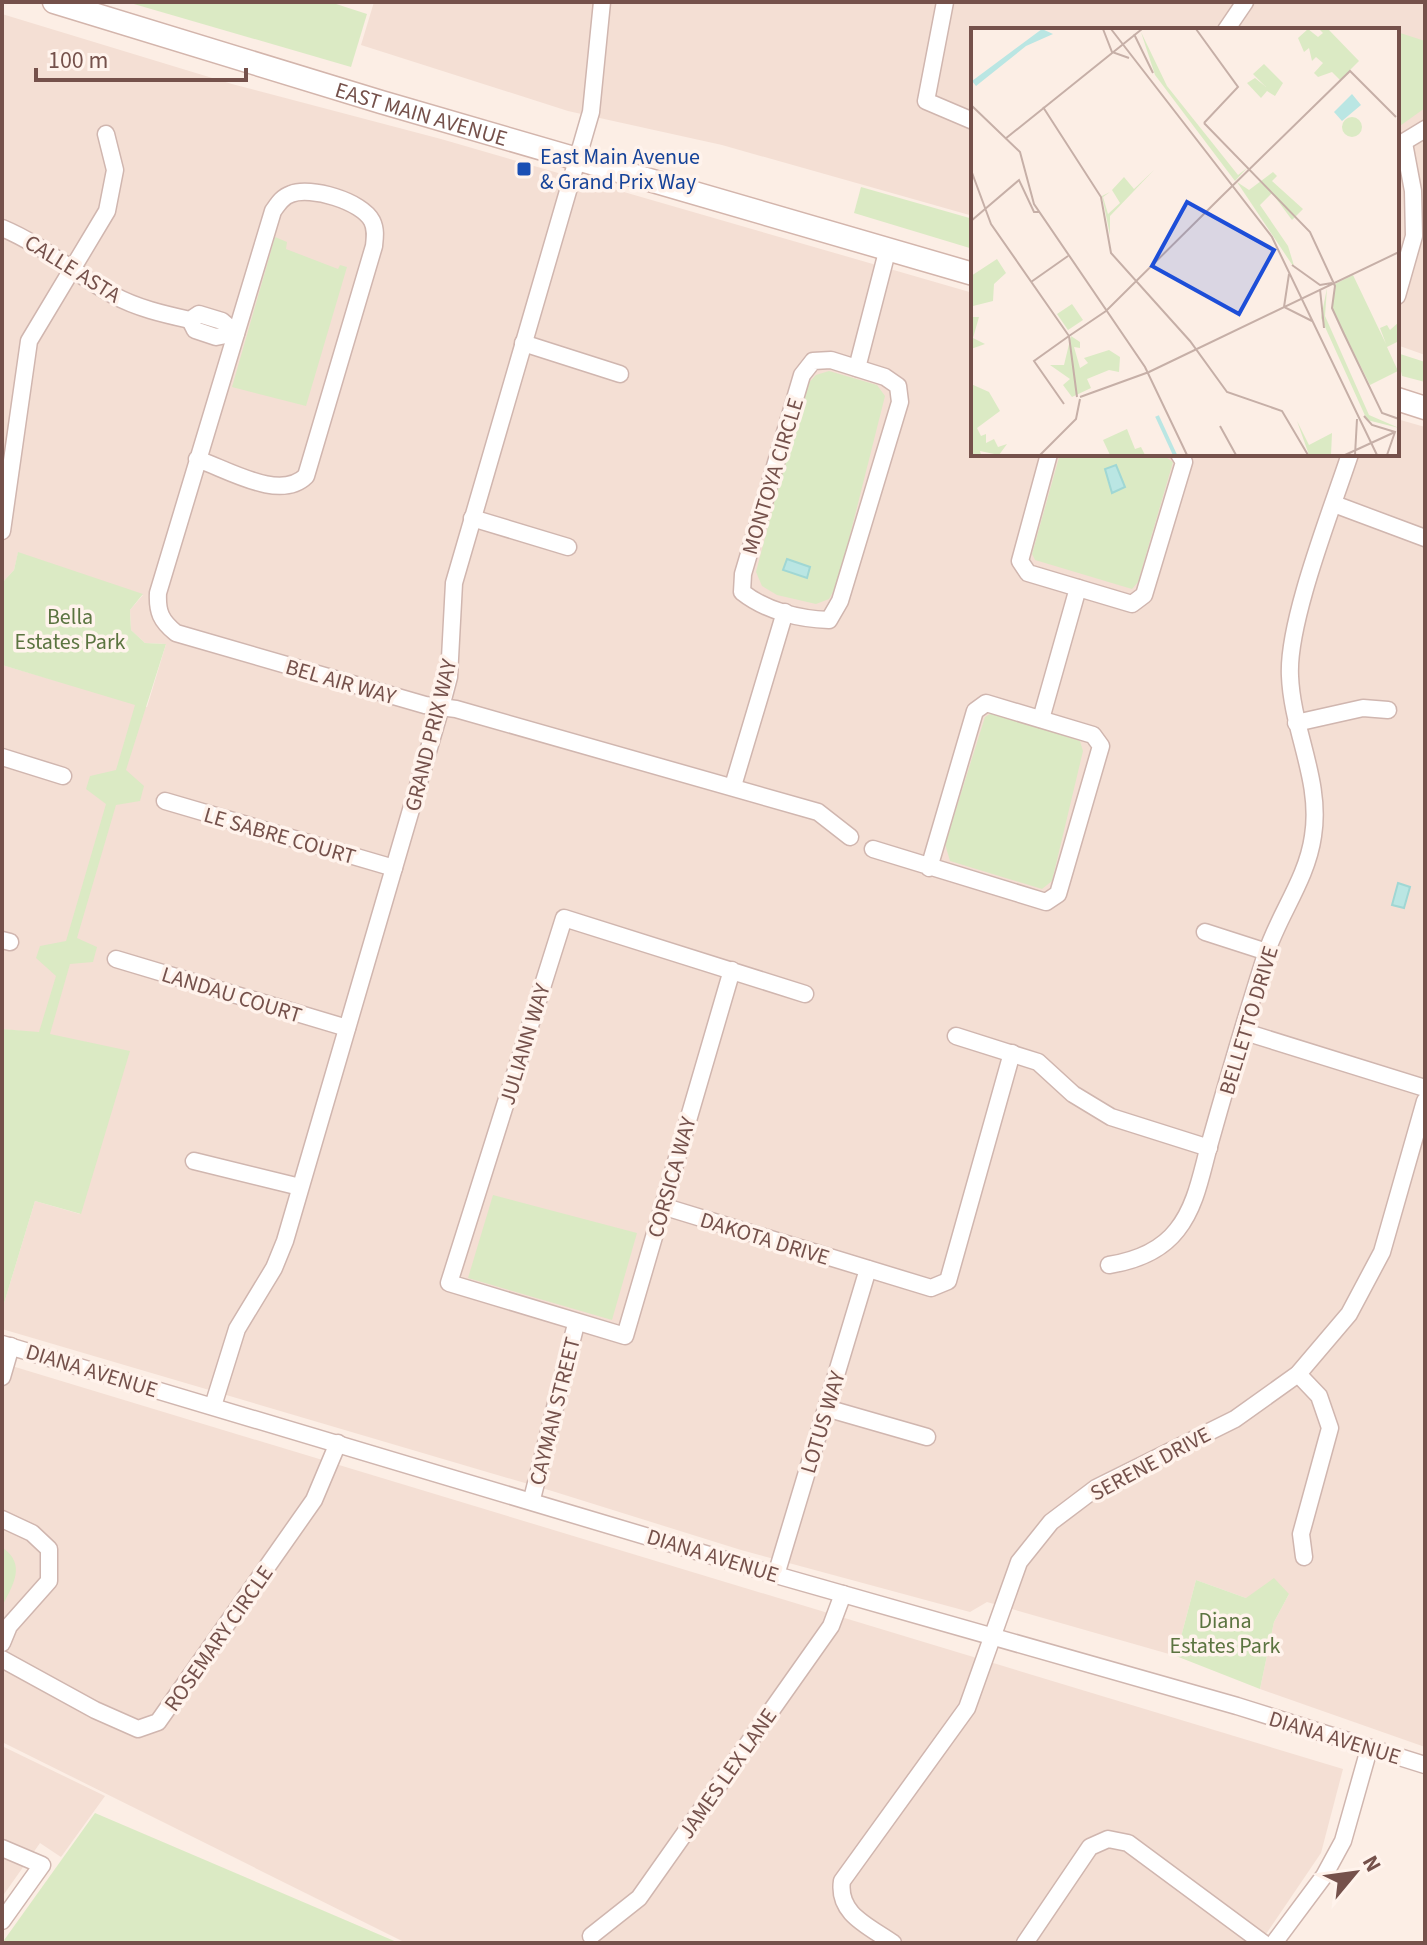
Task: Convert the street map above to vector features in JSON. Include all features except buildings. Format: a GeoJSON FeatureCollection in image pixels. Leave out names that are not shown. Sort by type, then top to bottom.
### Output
{"type":"FeatureCollection","features":[{"type":"Feature","properties":{"kind":"main road","name":"EAST MAIN AVENUE"},"geometry":{"type":"LineString","coordinates":[[54,2],[971,273]]}},
{"type":"Feature","properties":{"kind":"main road"},"geometry":{"type":"LineString","coordinates":[[1399,400],[1425,408]]}},
{"type":"Feature","properties":{"kind":"street","name":"GRAND PRIX WAY"},"geometry":{"type":"LineString","coordinates":[[213,1406],[237,1329],[274,1268],[441,707],[449,677],[454,583],[591,112],[602,2]]}},
{"type":"Feature","properties":{"kind":"street"},"geometry":{"type":"LineString","coordinates":[[945,2],[926,101],[971,120]]}},
{"type":"Feature","properties":{"kind":"street"},"geometry":{"type":"LineString","coordinates":[[1227,28],[1245,2]]}},
{"type":"Feature","properties":{"kind":"street"},"geometry":{"type":"LineString","coordinates":[[1399,289],[1414,236],[1413,191],[1401,145],[1425,129]]}},
{"type":"Feature","properties":{"kind":"street"},"geometry":{"type":"LineString","coordinates":[[2,531],[29,341],[107,211],[115,170],[106,134]]}},
{"type":"Feature","properties":{"kind":"street","name":"BEL AIR WAY"},"geometry":{"type":"LineString","coordinates":[[197,459],[276,487],[297,485],[306,476],[374,246],[376,233],[366,212],[310,191],[289,194],[279,202],[197,459],[158,593],[157,607],[167,626],[176,633],[818,812],[850,837]]}},
{"type":"Feature","properties":{"kind":"street","name":"CALLE ASTA"},"geometry":{"type":"LineString","coordinates":[[2,228],[137,307],[190,320],[199,314],[222,321],[236,333]]}},
{"type":"Feature","properties":{"kind":"street"},"geometry":{"type":"LineString","coordinates":[[857,368],[888,248]]}},
{"type":"Feature","properties":{"kind":"street"},"geometry":{"type":"LineString","coordinates":[[523,343],[620,374]]}},
{"type":"Feature","properties":{"kind":"street","name":"MONTOYA CIRCLE"},"geometry":{"type":"LineString","coordinates":[[831,360],[857,368],[885,377],[898,386],[900,402],[840,601],[829,620],[809,620],[757,604],[742,592],[743,574],[802,375],[813,361],[831,360]]}},
{"type":"Feature","properties":{"kind":"street"},"geometry":{"type":"LineString","coordinates":[[1048,456],[1020,561],[1028,573],[1132,604],[1144,595],[1184,462],[1180,456]]}},
{"type":"Feature","properties":{"kind":"street","name":"BELLETTO DRIVE"},"geometry":{"type":"LineString","coordinates":[[1109,1265],[1140,1259],[1176,1231],[1200,1188],[1267,952],[1298,886],[1313,836],[1313,791],[1306,750],[1296,723],[1289,673],[1297,623],[1349,456]]}},
{"type":"Feature","properties":{"kind":"street"},"geometry":{"type":"LineString","coordinates":[[1334,504],[1425,538]]}},
{"type":"Feature","properties":{"kind":"street"},"geometry":{"type":"LineString","coordinates":[[472,518],[568,547]]}},
{"type":"Feature","properties":{"kind":"street"},"geometry":{"type":"LineString","coordinates":[[1041,719],[1078,588]]}},
{"type":"Feature","properties":{"kind":"street"},"geometry":{"type":"LineString","coordinates":[[733,786],[785,612]]}},
{"type":"Feature","properties":{"kind":"street"},"geometry":{"type":"LineString","coordinates":[[873,849],[929,868],[1046,902],[1058,894],[1101,746],[1093,735],[986,703],[975,711],[929,868]]}},
{"type":"Feature","properties":{"kind":"street"},"geometry":{"type":"LineString","coordinates":[[1296,723],[1363,708],[1388,710]]}},
{"type":"Feature","properties":{"kind":"street"},"geometry":{"type":"LineString","coordinates":[[2,757],[63,776]]}},
{"type":"Feature","properties":{"kind":"street","name":"LE SABRE COURT"},"geometry":{"type":"LineString","coordinates":[[165,801],[394,868]]}},
{"type":"Feature","properties":{"kind":"street","name":"JULIANN WAY"},"geometry":{"type":"LineString","coordinates":[[576,1324],[449,1283],[564,918],[805,994]]}},
{"type":"Feature","properties":{"kind":"street"},"geometry":{"type":"LineString","coordinates":[[1205,932],[1267,952]]}},
{"type":"Feature","properties":{"kind":"street","name":"LANDAU COURT"},"geometry":{"type":"LineString","coordinates":[[116,959],[347,1028]]}},
{"type":"Feature","properties":{"kind":"street","name":"CORSICA WAY"},"geometry":{"type":"LineString","coordinates":[[576,1324],[625,1336],[732,970]]}},
{"type":"Feature","properties":{"kind":"street"},"geometry":{"type":"LineString","coordinates":[[1245,1032],[1425,1088]]}},
{"type":"Feature","properties":{"kind":"street"},"geometry":{"type":"LineString","coordinates":[[956,1036],[1038,1062],[1073,1094],[1111,1117],[1209,1148]]}},
{"type":"Feature","properties":{"kind":"street","name":"DAKOTA DRIVE"},"geometry":{"type":"LineString","coordinates":[[662,1206],[931,1288],[948,1281],[1012,1053]]}},
{"type":"Feature","properties":{"kind":"street","name":"SERENE DRIVE"},"geometry":{"type":"LineString","coordinates":[[893,1943],[849,1912],[840,1897],[842,1881],[967,1708],[1019,1562],[1051,1522],[1096,1488],[1235,1419],[1298,1374],[1349,1314],[1382,1252],[1425,1101]]}},
{"type":"Feature","properties":{"kind":"street"},"geometry":{"type":"LineString","coordinates":[[194,1161],[300,1187]]}},
{"type":"Feature","properties":{"kind":"street","name":"LOTUS WAY"},"geometry":{"type":"LineString","coordinates":[[776,1575],[868,1269]]}},
{"type":"Feature","properties":{"kind":"street","name":"CAYMAN STREET"},"geometry":{"type":"LineString","coordinates":[[532,1499],[576,1324]]}},
{"type":"Feature","properties":{"kind":"street"},"geometry":{"type":"LineString","coordinates":[[2,1377],[6,1345]]}},
{"type":"Feature","properties":{"kind":"street","name":"DIANA AVENUE"},"geometry":{"type":"LineString","coordinates":[[6,1345],[532,1499],[776,1575],[1237,1706],[1425,1765]]}},
{"type":"Feature","properties":{"kind":"street"},"geometry":{"type":"LineString","coordinates":[[1298,1374],[1319,1396],[1330,1428],[1301,1534],[1304,1557]]}},
{"type":"Feature","properties":{"kind":"street"},"geometry":{"type":"LineString","coordinates":[[826,1408],[927,1437]]}},
{"type":"Feature","properties":{"kind":"street","name":"ROSEMARY CIRCLE"},"geometry":{"type":"LineString","coordinates":[[2,1659],[95,1710],[138,1729],[158,1722],[314,1500],[338,1443]]}},
{"type":"Feature","properties":{"kind":"street"},"geometry":{"type":"LineString","coordinates":[[2,1519],[32,1533],[49,1549],[49,1581],[9,1626],[2,1643]]}},
{"type":"Feature","properties":{"kind":"street","name":"JAMES LEX LANE"},"geometry":{"type":"LineString","coordinates":[[591,1936],[639,1898],[831,1626],[843,1594]]}},
{"type":"Feature","properties":{"kind":"street"},"geometry":{"type":"LineString","coordinates":[[1274,1943],[1324,1876],[1343,1841],[1369,1749]]}},
{"type":"Feature","properties":{"kind":"street"},"geometry":{"type":"LineString","coordinates":[[1025,1943],[1090,1847],[1108,1839],[1128,1843],[1263,1943]]}},
{"type":"Feature","properties":{"kind":"street"},"geometry":{"type":"LineString","coordinates":[[2,1848],[42,1865],[2,1921]]}},
{"type":"Feature","properties":{"kind":"shaded area"},"geometry":{"type":"Polygon","coordinates":[[[374,2],[1425,2],[1425,355],[1399,346],[1399,28],[971,28],[971,215],[722,145],[568,111],[361,45],[374,2]]]}},
{"type":"Feature","properties":{"kind":"shaded area"},"geometry":{"type":"Polygon","coordinates":[[[2,14],[232,84],[441,139],[971,292],[971,456],[1399,456],[1399,420],[1425,427],[1425,1747],[1260,1689],[1274,1622],[1289,1594],[1246,1598],[1196,1580],[1176,1656],[987,1602],[970,1612],[741,1550],[2,1329],[2,1310],[35,1201],[80,1214],[39,1033],[2,1029],[2,665],[147,707],[166,644],[145,643],[131,630],[130,610],[143,595],[18,553],[14,570],[2,583],[2,14]]]}},
{"type":"Feature","properties":{"kind":"shaded area"},"geometry":{"type":"Polygon","coordinates":[[[2,1363],[1343,1769],[1321,1853],[1260,1943],[406,1943],[2,1742],[2,1363]]]}},
{"type":"Feature","properties":{"kind":"shaded area"},"geometry":{"type":"Polygon","coordinates":[[[2,1746],[105,1796],[61,1857],[40,1843],[2,1897],[2,1746]]]}},
{"type":"Feature","properties":{"kind":"green space"},"geometry":{"type":"Polygon","coordinates":[[[127,2],[330,2],[367,14],[351,67],[127,2]]]}},
{"type":"Feature","properties":{"kind":"green space"},"geometry":{"type":"Polygon","coordinates":[[[1399,33],[1425,41],[1425,108],[1399,127],[1399,33]]]}},
{"type":"Feature","properties":{"kind":"green space"},"geometry":{"type":"Polygon","coordinates":[[[861,187],[971,218],[971,248],[854,213],[861,187]]]}},
{"type":"Feature","properties":{"kind":"green space"},"geometry":{"type":"Polygon","coordinates":[[[275,237],[287,242],[286,249],[338,269],[340,265],[347,267],[306,406],[232,387],[275,237]]]}},
{"type":"Feature","properties":{"kind":"green space"},"geometry":{"type":"Polygon","coordinates":[[[1399,354],[1425,362],[1425,382],[1402,376],[1399,354]]]}},
{"type":"Feature","properties":{"kind":"green space"},"geometry":{"type":"Polygon","coordinates":[[[829,371],[877,385],[885,396],[838,583],[829,599],[816,604],[777,595],[762,586],[756,572],[804,388],[816,375],[829,371]]]}},
{"type":"Feature","properties":{"kind":"green space"},"geometry":{"type":"Polygon","coordinates":[[[1059,456],[1164,456],[1173,462],[1138,582],[1132,589],[1035,560],[1032,554],[1059,456]]]}},
{"type":"Feature","properties":{"kind":"green space","name":"Bella Estates Park"},"geometry":{"type":"Polygon","coordinates":[[[18,552],[143,594],[130,610],[131,630],[145,643],[166,644],[126,770],[144,786],[140,801],[116,805],[77,938],[97,947],[93,962],[70,964],[50,1034],[130,1051],[81,1214],[35,1201],[2,1310],[2,1029],[39,1032],[56,976],[36,958],[40,946],[66,941],[106,804],[86,789],[90,776],[116,770],[135,705],[2,665],[2,583],[14,570],[18,552]]]}},
{"type":"Feature","properties":{"kind":"green space"},"geometry":{"type":"Polygon","coordinates":[[[993,712],[1080,741],[1083,751],[1052,881],[1042,889],[950,861],[945,844],[985,717],[993,712]]]}},
{"type":"Feature","properties":{"kind":"green space"},"geometry":{"type":"Polygon","coordinates":[[[493,1195],[637,1233],[612,1320],[468,1278],[493,1195]]]}},
{"type":"Feature","properties":{"kind":"green space"},"geometry":{"type":"Polygon","coordinates":[[[2,1547],[14,1561],[16,1575],[2,1607],[2,1547]]]}},
{"type":"Feature","properties":{"kind":"green space","name":"Diana Estates Park"},"geometry":{"type":"Polygon","coordinates":[[[1274,1578],[1289,1594],[1274,1622],[1260,1689],[1176,1656],[1196,1580],[1246,1598],[1274,1578]]]}},
{"type":"Feature","properties":{"kind":"green space"},"geometry":{"type":"Polygon","coordinates":[[[95,1813],[399,1943],[2,1943],[95,1813]]]}},
{"type":"Feature","properties":{"kind":"water"},"geometry":{"type":"Polygon","coordinates":[[[1116,465],[1125,487],[1112,493],[1105,469],[1116,465]]]}},
{"type":"Feature","properties":{"kind":"water"},"geometry":{"type":"Polygon","coordinates":[[[787,559],[810,567],[807,578],[783,570],[787,559]]]}},
{"type":"Feature","properties":{"kind":"water"},"geometry":{"type":"Polygon","coordinates":[[[1398,883],[1410,887],[1404,908],[1392,905],[1398,883]]]}},
{"type":"Feature","properties":{"kind":"place","name":"East Main Avenue & Grand Prix Way"},"geometry":{"type":"Point","coordinates":[524,169]}}]}
